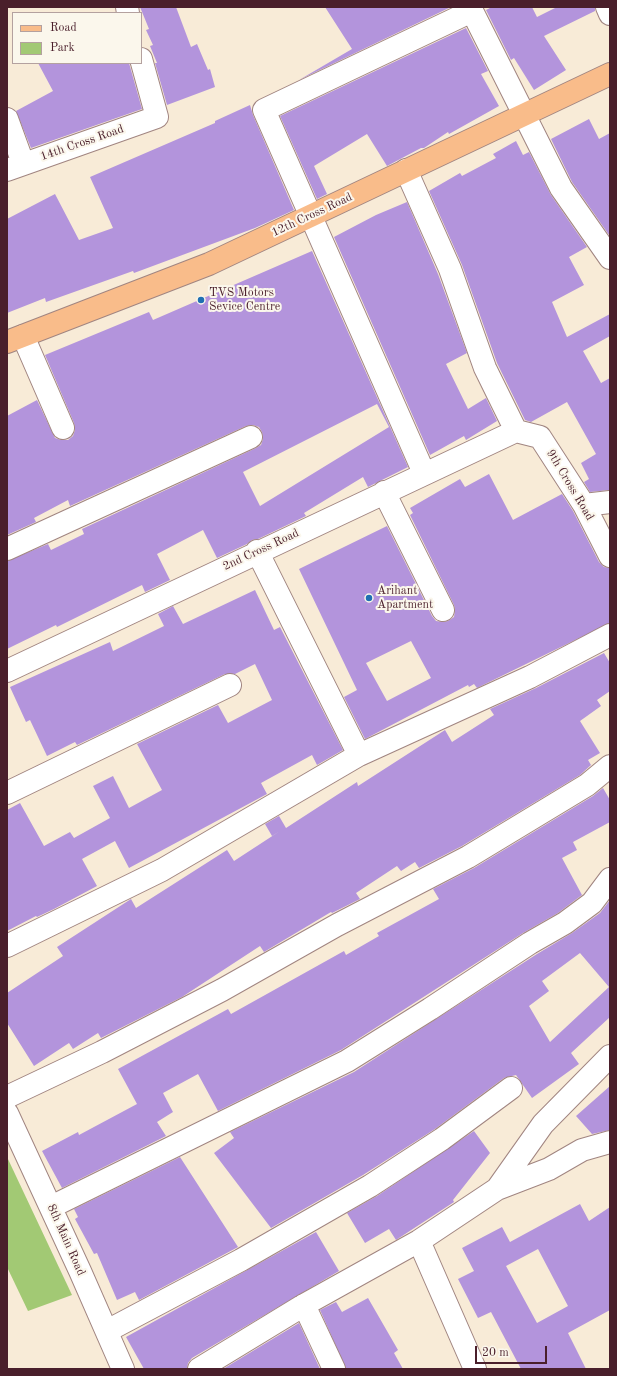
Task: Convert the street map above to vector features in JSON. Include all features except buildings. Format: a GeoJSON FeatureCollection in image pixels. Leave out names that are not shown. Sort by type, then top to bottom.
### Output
{"type":"FeatureCollection","features":[{"type":"Feature","properties":{"kind":"main road","name":"12th Cross Road"},"geometry":{"type":"LineString","coordinates":[[15,339],[209,264],[610,74]]}},
{"type":"Feature","properties":{"kind":"street"},"geometry":{"type":"LineString","coordinates":[[607,7],[610,14]]}},
{"type":"Feature","properties":{"kind":"street"},"geometry":{"type":"LineString","coordinates":[[424,473],[264,110],[471,9],[561,188],[610,258]]}},
{"type":"Feature","properties":{"kind":"street","name":"14th Cross Road"},"geometry":{"type":"LineString","coordinates":[[15,167],[157,117],[142,63]]}},
{"type":"Feature","properties":{"kind":"street"},"geometry":{"type":"LineString","coordinates":[[7,119],[15,167]]}},
{"type":"Feature","properties":{"kind":"street"},"geometry":{"type":"LineString","coordinates":[[406,170],[450,268],[485,368],[516,431]]}},
{"type":"Feature","properties":{"kind":"street"},"geometry":{"type":"LineString","coordinates":[[15,339],[63,428]]}},
{"type":"Feature","properties":{"kind":"street","name":"2nd Cross Road"},"geometry":{"type":"LineString","coordinates":[[7,671],[257,551],[516,431]]}},
{"type":"Feature","properties":{"kind":"street","name":"9th Cross Road"},"geometry":{"type":"LineString","coordinates":[[516,431],[540,437],[584,505],[610,556]]}},
{"type":"Feature","properties":{"kind":"street"},"geometry":{"type":"LineString","coordinates":[[7,549],[251,437]]}},
{"type":"Feature","properties":{"kind":"street"},"geometry":{"type":"LineString","coordinates":[[384,492],[443,610]]}},
{"type":"Feature","properties":{"kind":"street"},"geometry":{"type":"LineString","coordinates":[[584,505],[610,502]]}},
{"type":"Feature","properties":{"kind":"street"},"geometry":{"type":"LineString","coordinates":[[257,551],[359,755]]}},
{"type":"Feature","properties":{"kind":"street"},"geometry":{"type":"LineString","coordinates":[[7,946],[162,870],[359,755],[530,678],[610,635]]}},
{"type":"Feature","properties":{"kind":"street"},"geometry":{"type":"LineString","coordinates":[[7,793],[230,685]]}},
{"type":"Feature","properties":{"kind":"street"},"geometry":{"type":"LineString","coordinates":[[7,1097],[102,1052],[222,990],[337,925],[468,857],[587,785],[610,766]]}},
{"type":"Feature","properties":{"kind":"street"},"geometry":{"type":"LineString","coordinates":[[51,1207],[347,1061],[430,1009],[530,943],[565,923],[592,902],[610,879]]}},
{"type":"Feature","properties":{"kind":"street"},"geometry":{"type":"LineString","coordinates":[[497,1189],[544,1124],[610,1056]]}},
{"type":"Feature","properties":{"kind":"street"},"geometry":{"type":"LineString","coordinates":[[107,1331],[241,1260],[370,1186],[442,1138],[511,1088]]}},
{"type":"Feature","properties":{"kind":"street","name":"8th Main Road"},"geometry":{"type":"LineString","coordinates":[[7,1113],[107,1331],[122,1369]]}},
{"type":"Feature","properties":{"kind":"street"},"geometry":{"type":"LineString","coordinates":[[203,1368],[304,1305],[419,1241],[497,1189],[550,1169],[582,1150],[610,1142]]}},
{"type":"Feature","properties":{"kind":"street"},"geometry":{"type":"LineString","coordinates":[[419,1241],[475,1369]]}},
{"type":"Feature","properties":{"kind":"street"},"geometry":{"type":"LineString","coordinates":[[304,1305],[334,1369]]}},
{"type":"Feature","properties":{"kind":"green space"},"geometry":{"type":"Polygon","coordinates":[[[7,1157],[72,1295],[28,1311],[7,1267],[7,1157]]]}},
{"type":"Feature","properties":{"kind":"place","name":"TVS Motors Sevice Centre"},"geometry":{"type":"Point","coordinates":[201,300]}},
{"type":"Feature","properties":{"kind":"place","name":"Arihant Apartment"},"geometry":{"type":"Point","coordinates":[369,598]}}]}
